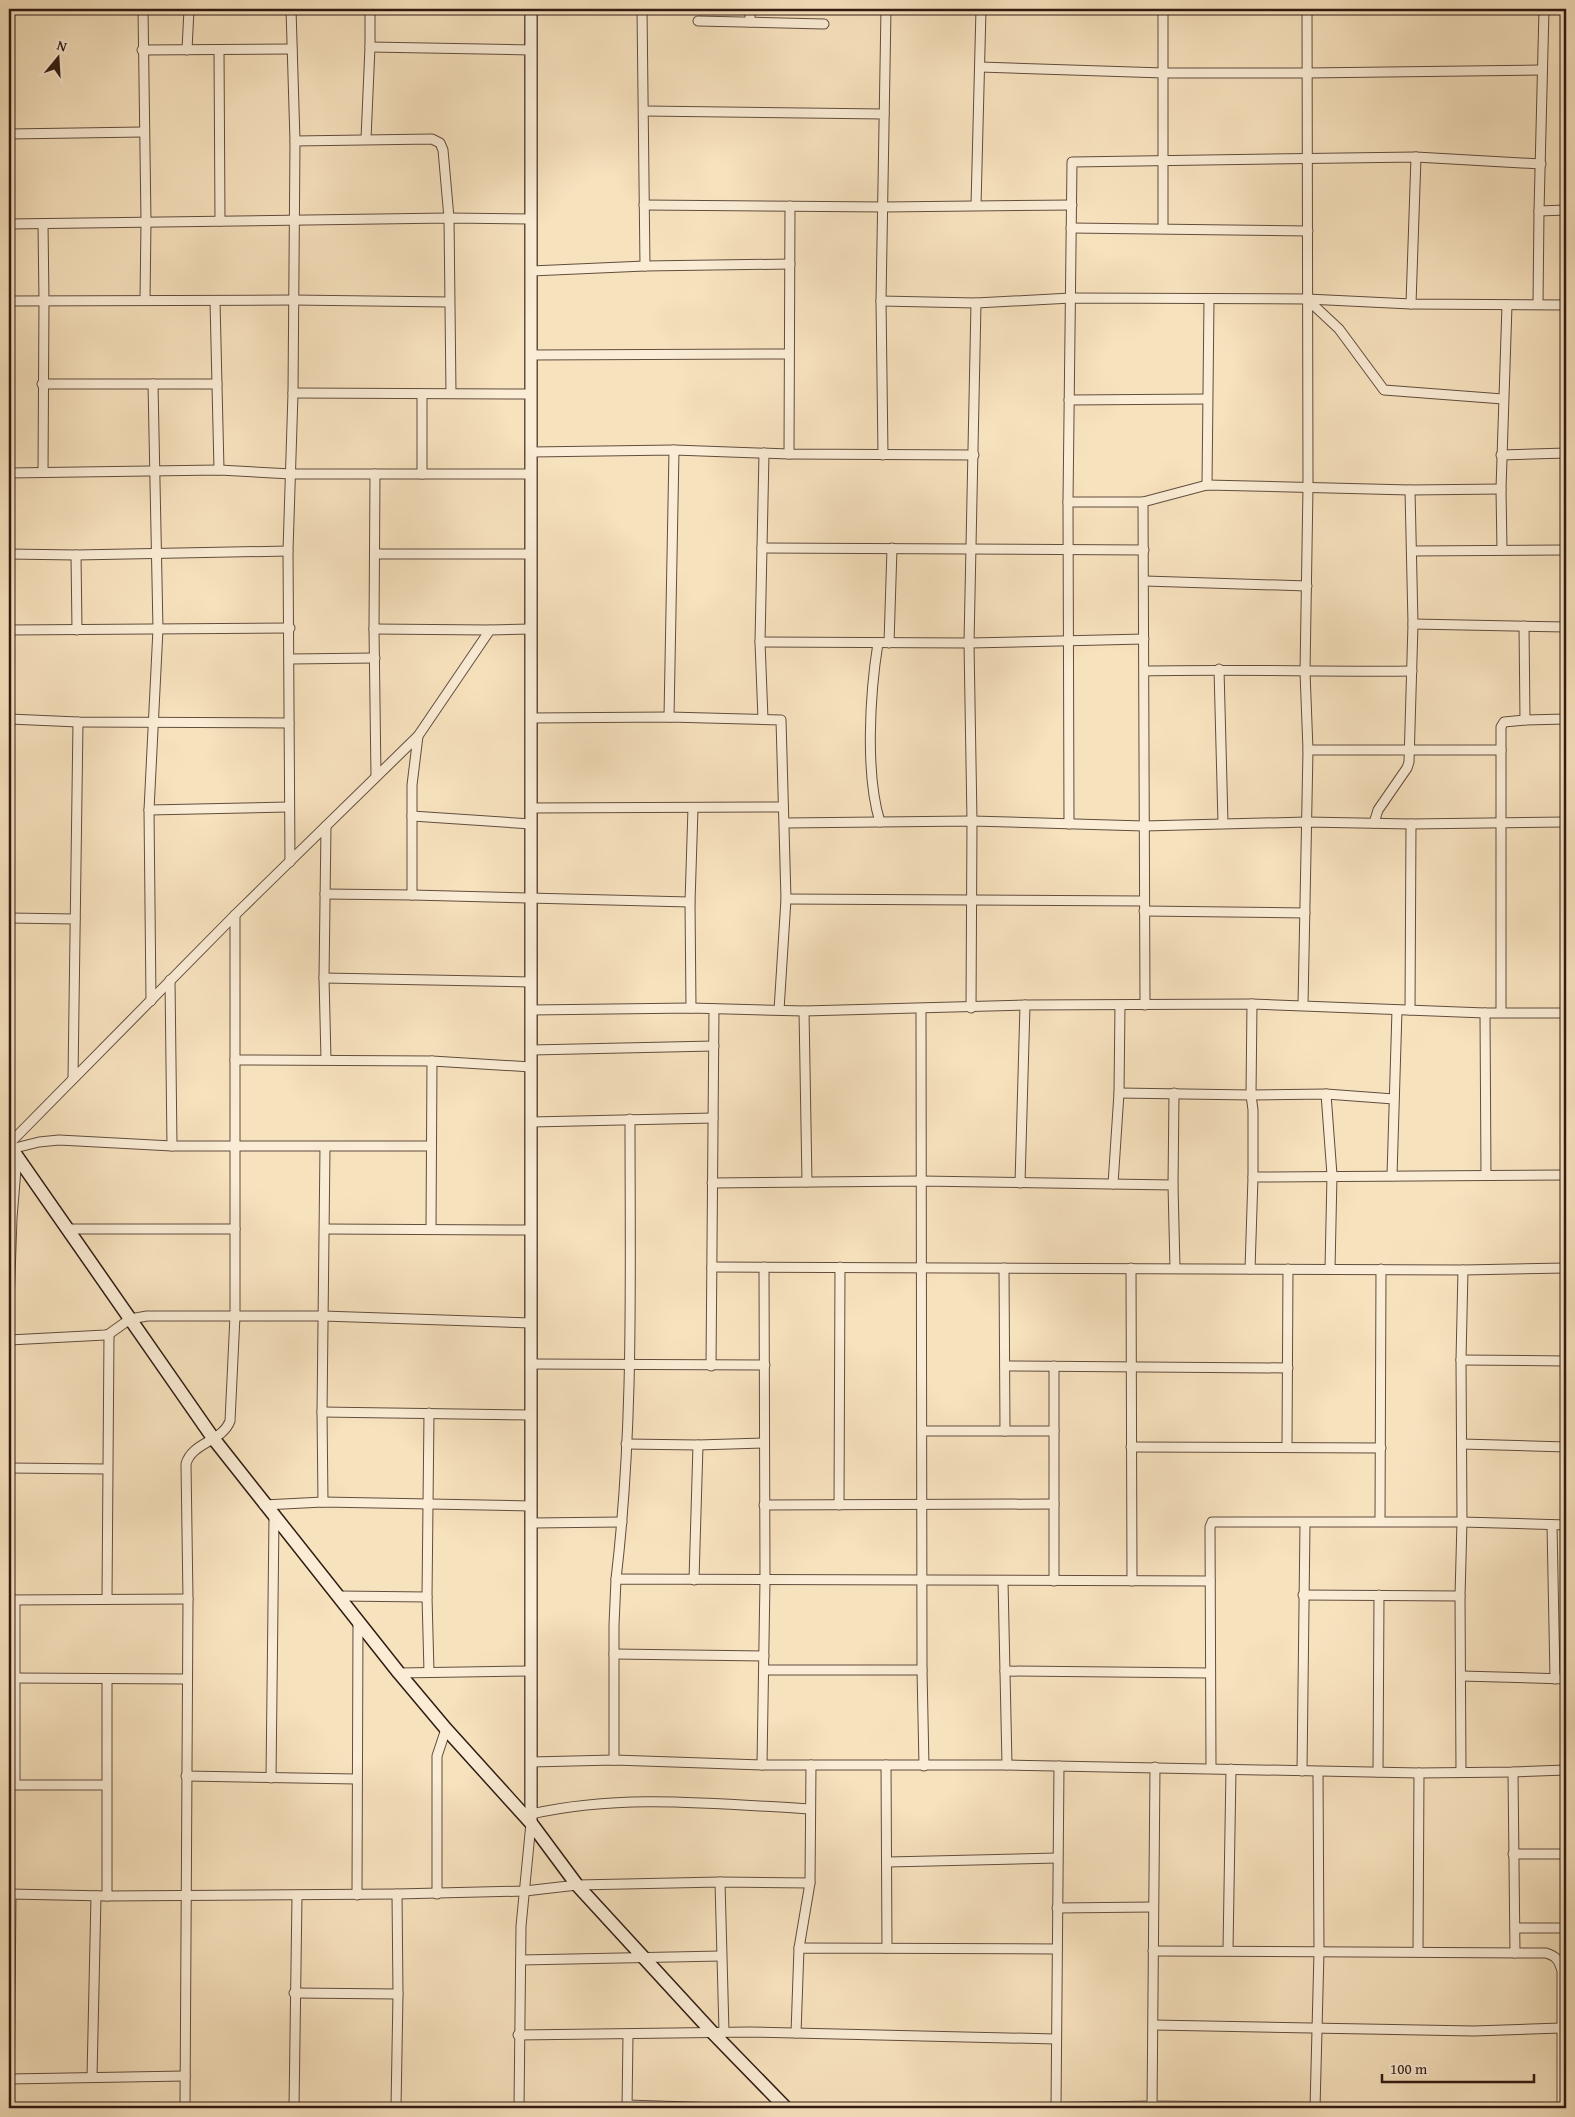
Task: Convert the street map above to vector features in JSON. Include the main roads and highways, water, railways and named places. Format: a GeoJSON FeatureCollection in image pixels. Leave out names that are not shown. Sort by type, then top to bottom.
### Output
{"type":"FeatureCollection","features":[{"type":"Feature","properties":{"kind":"main road"},"geometry":{"type":"LineString","coordinates":[[12,1149],[213,1438],[264,1505],[399,1673],[446,1729],[531,1819],[577,1885],[643,1956],[718,2032],[786,2108]]}}]}
